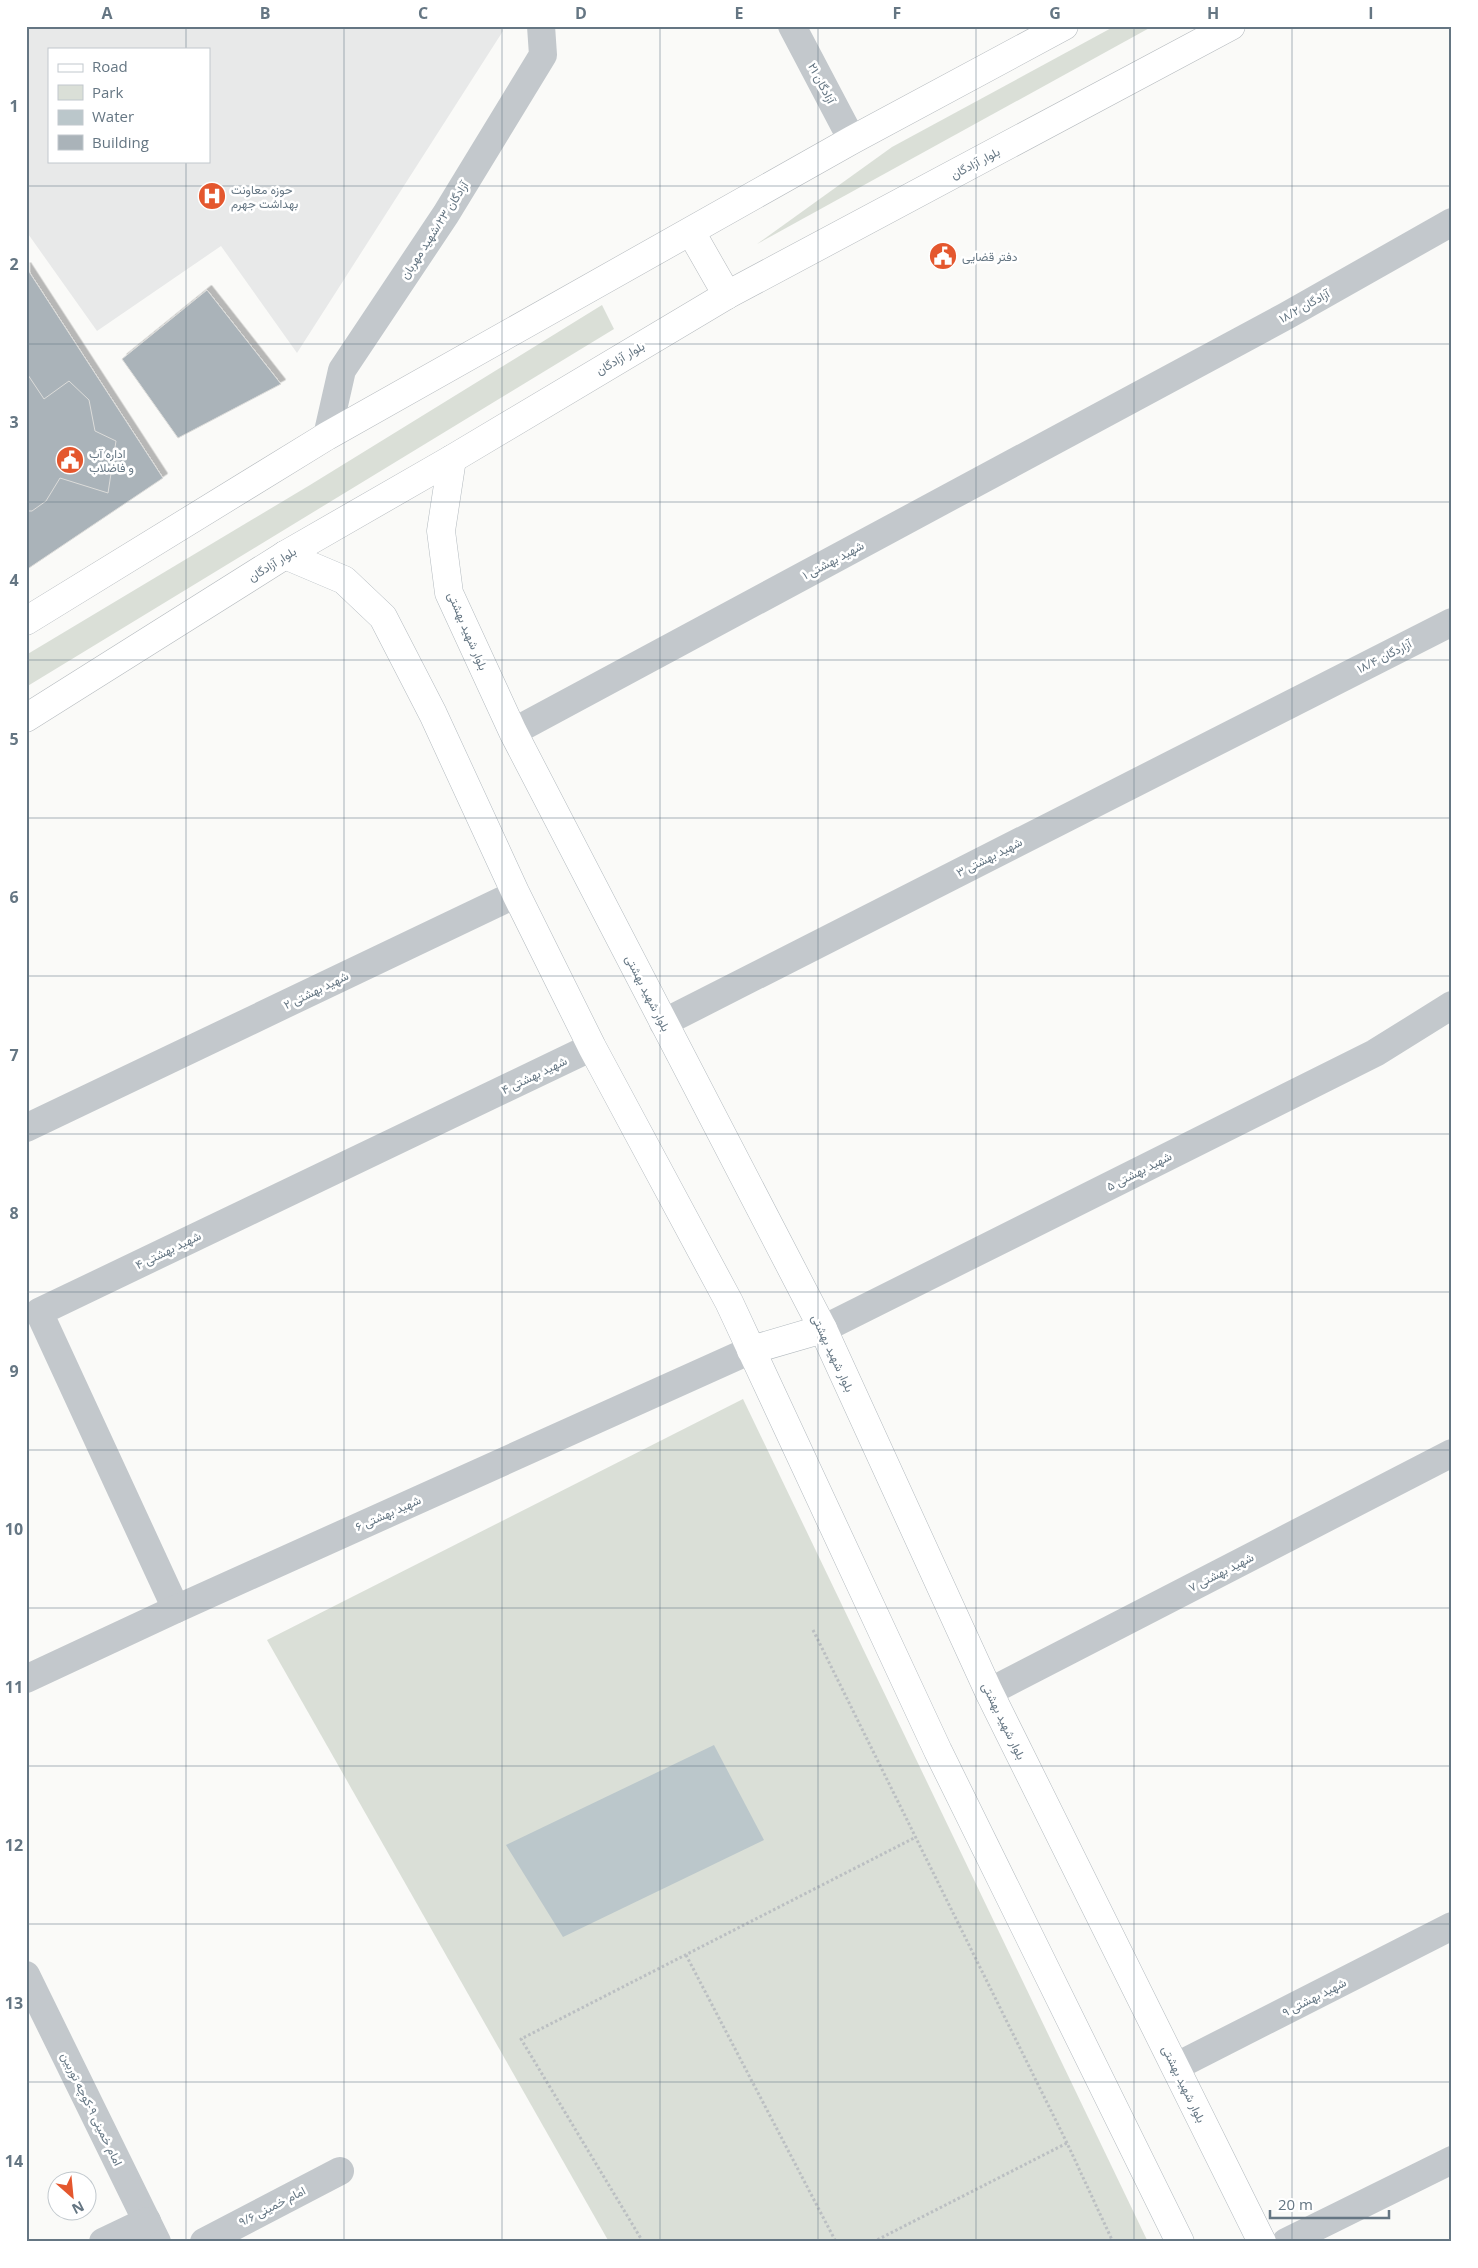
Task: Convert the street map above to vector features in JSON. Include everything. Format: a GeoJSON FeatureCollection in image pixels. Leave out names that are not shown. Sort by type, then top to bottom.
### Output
{"type":"FeatureCollection","features":[{"type":"Feature","properties":{"kind":"main road"},"geometry":{"type":"LineString","coordinates":[[26,621],[327,436],[852,140],[1064,26]]}},
{"type":"Feature","properties":{"kind":"main road","name":"بلوار آزادگان"},"geometry":{"type":"LineString","coordinates":[[26,718],[285,555],[452,459],[727,295],[1231,26]]}},
{"type":"Feature","properties":{"kind":"main road"},"geometry":{"type":"LineString","coordinates":[[691,232],[727,295]]}},
{"type":"Feature","properties":{"kind":"main road","name":"بلوار شهید بهشتی"},"geometry":{"type":"LineString","coordinates":[[452,459],[441,531],[450,593],[513,732],[823,1329],[989,1692],[1262,2242]]}},
{"type":"Feature","properties":{"kind":"main road"},"geometry":{"type":"LineString","coordinates":[[285,555],[344,580],[383,616],[433,714],[516,894],[592,1047],[729,1302],[938,1751],[1180,2242]]}},
{"type":"Feature","properties":{"kind":"main road"},"geometry":{"type":"LineString","coordinates":[[751,1350],[823,1329]]}},
{"type":"Feature","properties":{"kind":"street","name":"آزادگان ۲۳/شهید مهربان"},"geometry":{"type":"LineString","coordinates":[[327,436],[342,370],[446,214],[543,55],[541,26]]}},
{"type":"Feature","properties":{"kind":"street","name":"آزادگان ۲۱"},"geometry":{"type":"LineString","coordinates":[[792,26],[852,140]]}},
{"type":"Feature","properties":{"kind":"street","name":"آزادگان ۱۸/۲"},"geometry":{"type":"LineString","coordinates":[[1154,387],[1286,316],[1452,222]]}},
{"type":"Feature","properties":{"kind":"street","name":"شهید بهشتی ۱"},"geometry":{"type":"LineString","coordinates":[[513,732],[1154,387]]}},
{"type":"Feature","properties":{"kind":"street","name":"آزاردگان ۱۸/۴"},"geometry":{"type":"LineString","coordinates":[[1316,691],[1452,622]]}},
{"type":"Feature","properties":{"kind":"street","name":"شهید بهشتی ۳"},"geometry":{"type":"LineString","coordinates":[[663,1023],[1316,691]]}},
{"type":"Feature","properties":{"kind":"street","name":"شهید بهشتی ۲"},"geometry":{"type":"LineString","coordinates":[[26,1128],[516,894]]}},
{"type":"Feature","properties":{"kind":"street","name":"شهید بهشتی ۵"},"geometry":{"type":"LineString","coordinates":[[823,1329],[1375,1053],[1452,1005]]}},
{"type":"Feature","properties":{"kind":"street","name":"شهید بهشتی ۴"},"geometry":{"type":"LineString","coordinates":[[176,1609],[40,1312],[592,1047]]}},
{"type":"Feature","properties":{"kind":"street","name":"شهید بهشتی ۶"},"geometry":{"type":"LineString","coordinates":[[26,1679],[176,1609],[751,1350]]}},
{"type":"Feature","properties":{"kind":"street","name":"شهید بهشتی ۷"},"geometry":{"type":"LineString","coordinates":[[989,1692],[1452,1453]]}},
{"type":"Feature","properties":{"kind":"street","name":"شهید بهشتی ۹"},"geometry":{"type":"LineString","coordinates":[[1175,2067],[1452,1926]]}},
{"type":"Feature","properties":{"kind":"street","name":"امام خمینی ۹-کوچه توربین"},"geometry":{"type":"LineString","coordinates":[[26,1976],[152,2231]]}},
{"type":"Feature","properties":{"kind":"street"},"geometry":{"type":"LineString","coordinates":[[1286,2242],[1452,2160]]}},
{"type":"Feature","properties":{"kind":"street","name":"امام خمینی ۹/۶"},"geometry":{"type":"LineString","coordinates":[[204,2242],[340,2171]]}},
{"type":"Feature","properties":{"kind":"street"},"geometry":{"type":"LineString","coordinates":[[103,2242],[152,2231]]}},
{"type":"Feature","properties":{"kind":"path"},"geometry":{"type":"LineString","coordinates":[[813,1630],[1113,2242]]}},
{"type":"Feature","properties":{"kind":"path"},"geometry":{"type":"LineString","coordinates":[[643,2242],[521,2039],[916,1837]]}},
{"type":"Feature","properties":{"kind":"path"},"geometry":{"type":"LineString","coordinates":[[686,1955],[836,2242]]}},
{"type":"Feature","properties":{"kind":"path"},"geometry":{"type":"LineString","coordinates":[[873,2242],[1066,2143]]}},
{"type":"Feature","properties":{"kind":"shaded area","name":"حوزه معاونت بهداشت جهرم"},"geometry":{"type":"Polygon","coordinates":[[[26,26],[502,26],[503,31],[297,353],[221,246],[97,331],[26,231],[26,26]]]}},
{"type":"Feature","properties":{"kind":"green space"},"geometry":{"type":"Polygon","coordinates":[[[1115,26],[1153,26],[757,244],[892,147],[1115,26]]]}},
{"type":"Feature","properties":{"kind":"green space"},"geometry":{"type":"Polygon","coordinates":[[[602,305],[614,329],[26,687],[26,655],[310,485],[602,305]]]}},
{"type":"Feature","properties":{"kind":"green space"},"geometry":{"type":"Polygon","coordinates":[[[743,1399],[1148,2242],[609,2242],[267,1640],[743,1399]]]}},
{"type":"Feature","properties":{"kind":"water"},"geometry":{"type":"Polygon","coordinates":[[[714,1745],[764,1840],[563,1937],[506,1845],[714,1745]]]}},
{"type":"Feature","properties":{"kind":"building"},"geometry":{"type":"Polygon","coordinates":[[[26,267],[163,478],[26,570],[26,267]]]}},
{"type":"Feature","properties":{"kind":"building"},"geometry":{"type":"Polygon","coordinates":[[[207,290],[281,384],[178,438],[122,359],[207,290]]]}},
{"type":"Feature","properties":{"kind":"building","name":"اداره آب و فاضلاب"},"geometry":{"type":"Polygon","coordinates":[[[26,372],[44,399],[69,381],[89,400],[95,431],[116,441],[108,493],[60,478],[46,501],[32,511],[26,511],[26,372]]]}},
{"type":"Feature","properties":{"kind":"place","name":"حوزه معاونت بهداشت جهرم"},"geometry":{"type":"Point","coordinates":[212,196]}},
{"type":"Feature","properties":{"kind":"place","name":"دفتر قضایی"},"geometry":{"type":"Point","coordinates":[943,256]}},
{"type":"Feature","properties":{"kind":"place","name":"اداره آب و فاضلاب"},"geometry":{"type":"Point","coordinates":[70,460]}}]}
